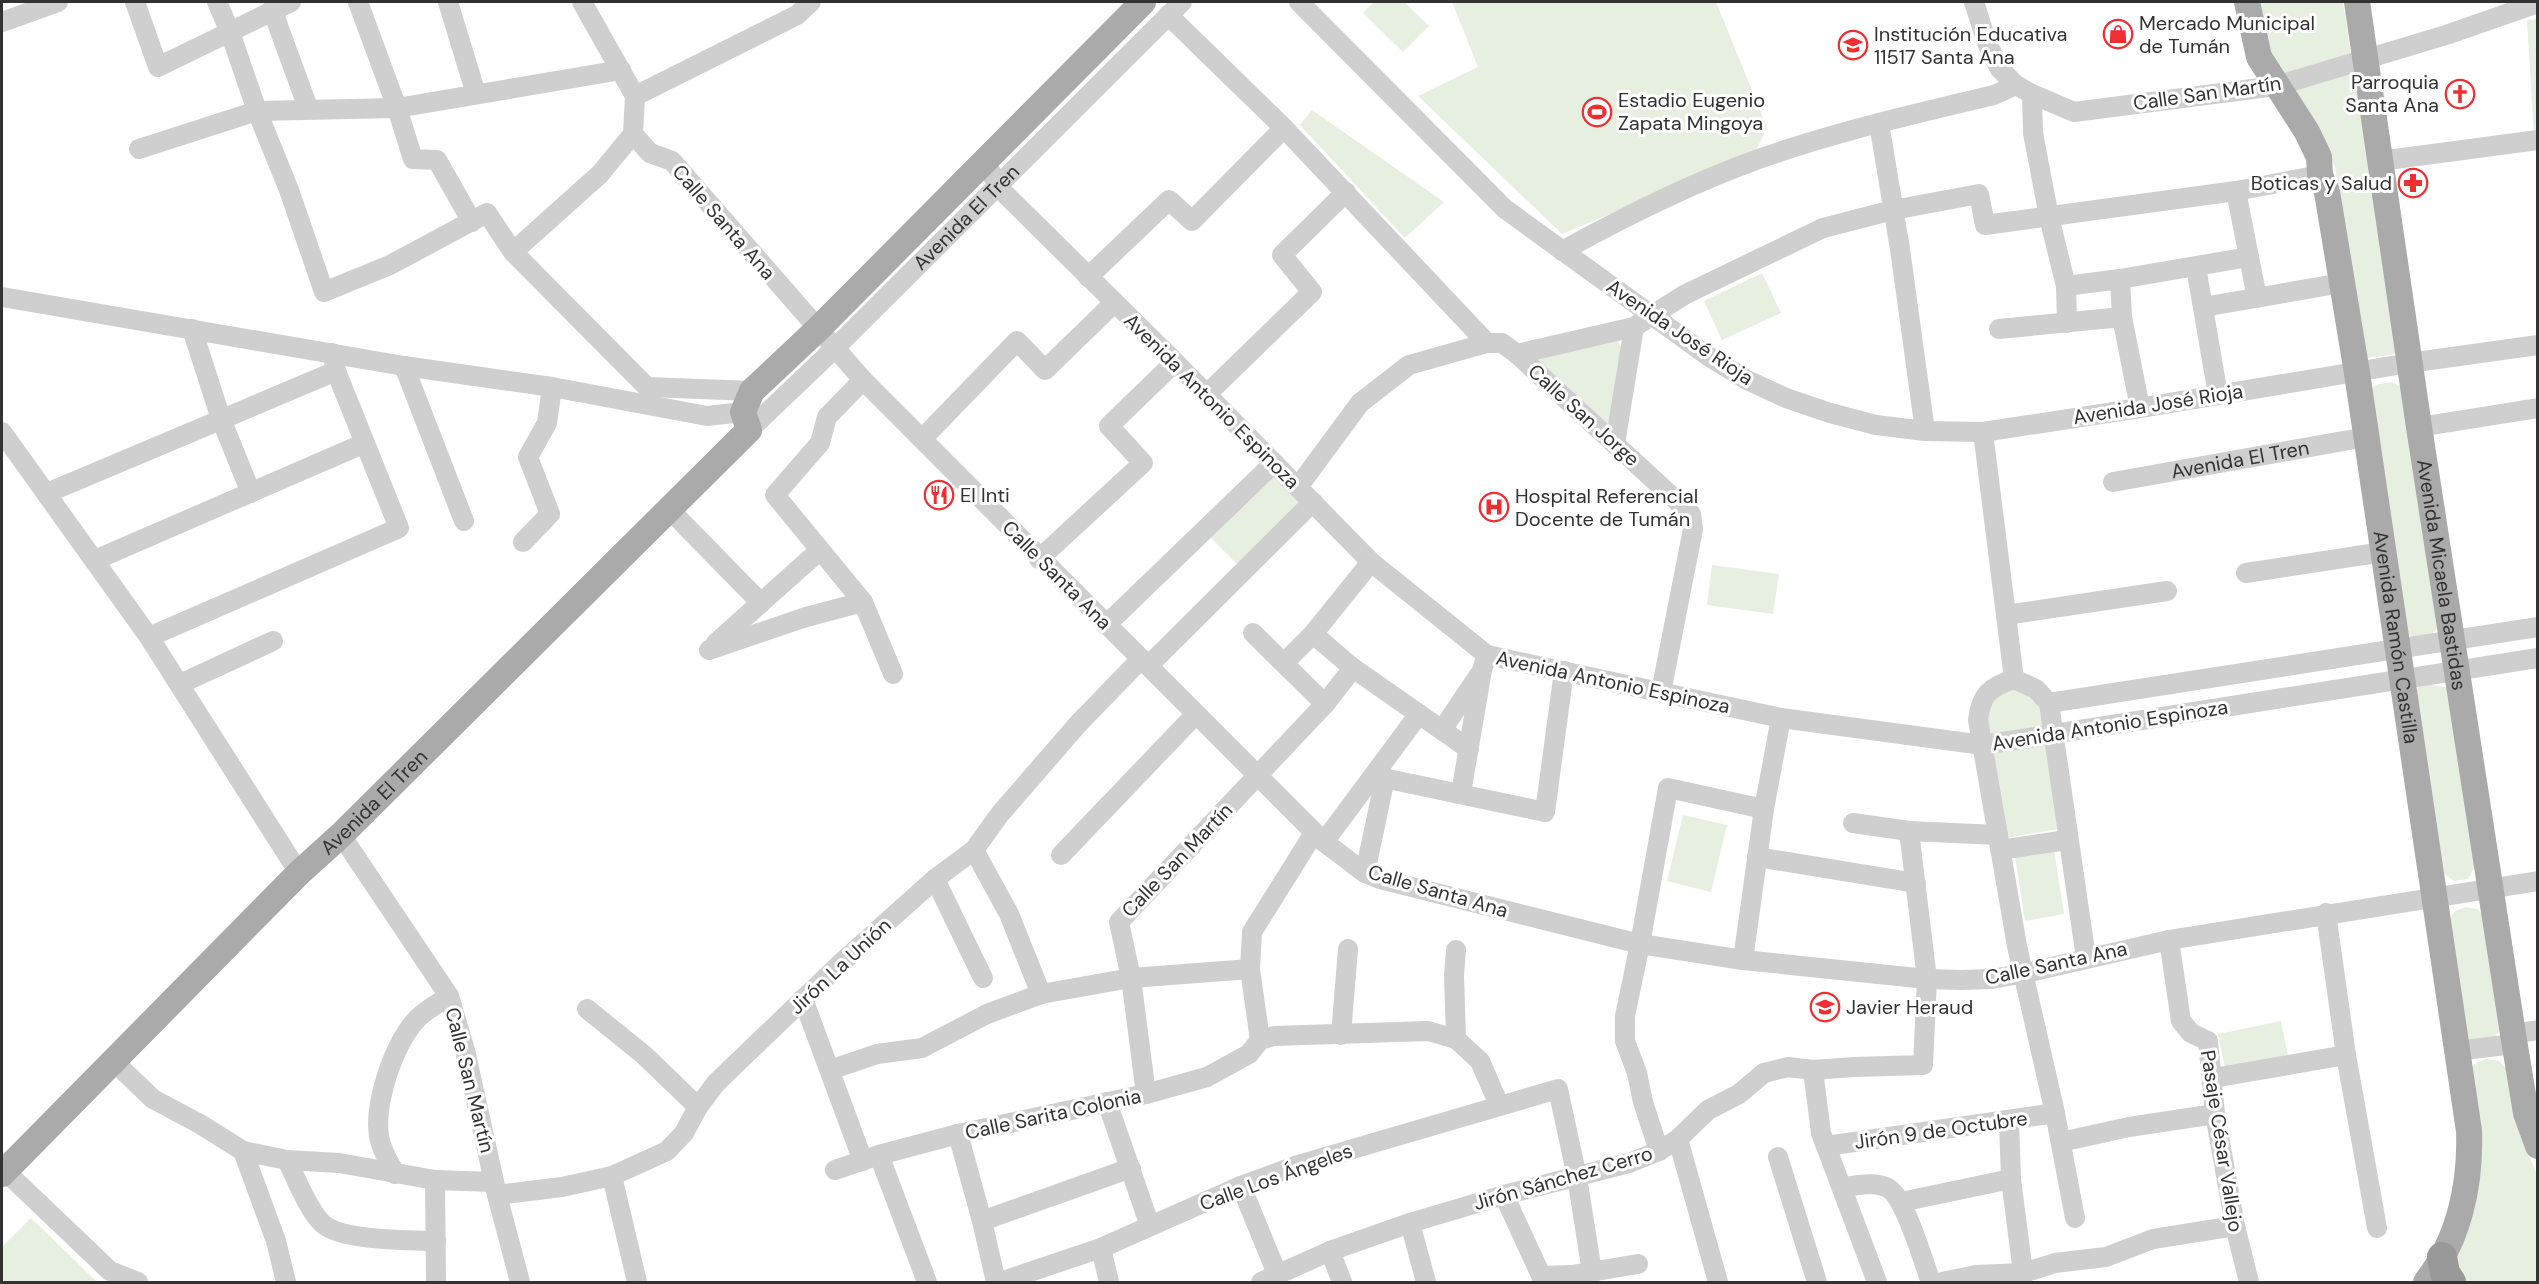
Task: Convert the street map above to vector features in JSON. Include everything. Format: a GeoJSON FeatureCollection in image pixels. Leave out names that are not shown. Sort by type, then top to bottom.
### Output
{"type":"FeatureCollection","features":[{"type":"Feature","properties":{"kind":"main road","name":"Avenida El Tren"},"geometry":{"type":"LineString","coordinates":[[3,1172],[299,873],[341,835],[669,509],[748,411],[818,330],[1143,2]]}},
{"type":"Feature","properties":{"kind":"main road","name":"Avenida Ramón Castilla"},"geometry":{"type":"LineString","coordinates":[[2247,2],[2259,57],[2307,132],[2319,157],[2320,176],[2327,192],[2357,373],[2469,1131],[2470,1163],[2465,1194],[2446,1270],[2426,1282]]}},
{"type":"Feature","properties":{"kind":"main road","name":"Avenida Micaela Bastidas"},"geometry":{"type":"LineString","coordinates":[[2357,2],[2409,363],[2490,889],[2526,1113],[2538,1146]]}},
{"type":"Feature","properties":{"kind":"street"},"geometry":{"type":"LineString","coordinates":[[2,22],[58,2]]}},
{"type":"Feature","properties":{"kind":"street"},"geometry":{"type":"LineString","coordinates":[[135,2],[158,67],[272,9],[291,2]]}},
{"type":"Feature","properties":{"kind":"street"},"geometry":{"type":"LineString","coordinates":[[217,2],[230,32],[256,111],[290,190],[324,292],[390,265],[487,213],[513,252],[647,387],[748,411]]}},
{"type":"Feature","properties":{"kind":"street"},"geometry":{"type":"LineString","coordinates":[[358,2],[413,159],[437,160],[472,222]]}},
{"type":"Feature","properties":{"kind":"street"},"geometry":{"type":"LineString","coordinates":[[448,2],[476,94]]}},
{"type":"Feature","properties":{"kind":"street"},"geometry":{"type":"LineString","coordinates":[[513,252],[600,174],[633,134],[635,96],[586,2]]}},
{"type":"Feature","properties":{"kind":"street"},"geometry":{"type":"LineString","coordinates":[[635,96],[797,15],[811,2]]}},
{"type":"Feature","properties":{"kind":"street","name":"Avenida José Rioja"},"geometry":{"type":"LineString","coordinates":[[1299,2],[1505,209],[1651,316],[1747,380],[1786,398],[1830,413],[1865,422],[1925,431],[1983,432],[2409,363],[2538,345]]}},
{"type":"Feature","properties":{"kind":"street"},"geometry":{"type":"LineString","coordinates":[[1974,2],[1987,43],[2000,69],[2024,89],[2049,217],[2066,286],[2067,323]]}},
{"type":"Feature","properties":{"kind":"street","name":"Calle San Martín"},"geometry":{"type":"LineString","coordinates":[[2024,89],[2074,112],[2276,86],[2446,35],[2538,3]]}},
{"type":"Feature","properties":{"kind":"street","name":"Calle San Jorge"},"geometry":{"type":"LineString","coordinates":[[1175,8],[1284,128],[1502,347],[1615,444],[1691,514],[1693,529],[1661,692]]}},
{"type":"Feature","properties":{"kind":"street","name":"Avenida El Tren"},"geometry":{"type":"LineString","coordinates":[[748,411],[834,350],[1175,8]]}},
{"type":"Feature","properties":{"kind":"street"},"geometry":{"type":"LineString","coordinates":[[272,9],[308,108]]}},
{"type":"Feature","properties":{"kind":"street"},"geometry":{"type":"LineString","coordinates":[[139,149],[256,111],[308,108],[397,108],[621,70]]}},
{"type":"Feature","properties":{"kind":"street"},"geometry":{"type":"LineString","coordinates":[[1562,251],[1631,213],[1755,160],[1838,133],[2024,89]]}},
{"type":"Feature","properties":{"kind":"street"},"geometry":{"type":"LineString","coordinates":[[1879,123],[1925,431]]}},
{"type":"Feature","properties":{"kind":"street"},"geometry":{"type":"LineString","coordinates":[[1088,277],[1169,200],[1192,221],[1284,128]]}},
{"type":"Feature","properties":{"kind":"street","name":"Calle Santa Ana"},"geometry":{"type":"LineString","coordinates":[[633,134],[650,153],[672,161],[834,350],[1040,559],[1319,837],[1365,873],[1457,899],[1640,944],[1743,960],[1927,979],[1992,979],[2025,974],[2169,940],[2326,913],[2538,881]]}},
{"type":"Feature","properties":{"kind":"street"},"geometry":{"type":"LineString","coordinates":[[2380,161],[2538,140]]}},
{"type":"Feature","properties":{"kind":"street","name":"Avenida Antonio Espinoza"},"geometry":{"type":"LineString","coordinates":[[986,160],[998,188],[1207,394],[1371,562],[1484,662],[1564,671],[1781,718],[1983,744],[2538,658]]}},
{"type":"Feature","properties":{"kind":"street"},"geometry":{"type":"LineString","coordinates":[[1298,487],[1360,403],[1409,365],[1502,347],[1634,327],[1684,296],[1823,228],[1893,210],[1979,194],[1985,225],[2236,191],[2320,176]]}},
{"type":"Feature","properties":{"kind":"street"},"geometry":{"type":"LineString","coordinates":[[2236,191],[2257,298]]}},
{"type":"Feature","properties":{"kind":"street"},"geometry":{"type":"LineString","coordinates":[[1207,394],[1312,292],[1282,255],[1346,192]]}},
{"type":"Feature","properties":{"kind":"street"},"geometry":{"type":"LineString","coordinates":[[2066,286],[2249,257]]}},
{"type":"Feature","properties":{"kind":"street"},"geometry":{"type":"LineString","coordinates":[[2196,267],[2218,395]]}},
{"type":"Feature","properties":{"kind":"street"},"geometry":{"type":"LineString","coordinates":[[2120,279],[2122,317],[2140,408]]}},
{"type":"Feature","properties":{"kind":"street"},"geometry":{"type":"LineString","coordinates":[[2203,307],[2342,283]]}},
{"type":"Feature","properties":{"kind":"street"},"geometry":{"type":"LineString","coordinates":[[2,297],[192,329],[334,362],[404,366],[552,387],[707,416],[748,411]]}},
{"type":"Feature","properties":{"kind":"street"},"geometry":{"type":"LineString","coordinates":[[922,439],[1017,341],[1045,370],[1114,303]]}},
{"type":"Feature","properties":{"kind":"street"},"geometry":{"type":"LineString","coordinates":[[1999,329],[2122,317]]}},
{"type":"Feature","properties":{"kind":"street"},"geometry":{"type":"LineString","coordinates":[[1615,444],[1634,327]]}},
{"type":"Feature","properties":{"kind":"street"},"geometry":{"type":"LineString","coordinates":[[192,329],[221,419],[251,493]]}},
{"type":"Feature","properties":{"kind":"street"},"geometry":{"type":"LineString","coordinates":[[47,493],[221,419],[334,362]]}},
{"type":"Feature","properties":{"kind":"street"},"geometry":{"type":"LineString","coordinates":[[149,637],[399,528],[334,362]]}},
{"type":"Feature","properties":{"kind":"street"},"geometry":{"type":"LineString","coordinates":[[1040,559],[1143,463],[1109,426],[1175,362]]}},
{"type":"Feature","properties":{"kind":"street"},"geometry":{"type":"LineString","coordinates":[[404,366],[464,522]]}},
{"type":"Feature","properties":{"kind":"street"},"geometry":{"type":"LineString","coordinates":[[863,380],[827,417],[820,443],[775,495],[862,602],[893,674]]}},
{"type":"Feature","properties":{"kind":"street"},"geometry":{"type":"LineString","coordinates":[[523,542],[550,514],[528,457],[547,423],[552,387]]}},
{"type":"Feature","properties":{"kind":"street"},"geometry":{"type":"LineString","coordinates":[[2419,427],[2538,408]]}},
{"type":"Feature","properties":{"kind":"street"},"geometry":{"type":"LineString","coordinates":[[2,432],[149,637],[299,873]]}},
{"type":"Feature","properties":{"kind":"street"},"geometry":{"type":"LineString","coordinates":[[1983,432],[2014,679]]}},
{"type":"Feature","properties":{"kind":"street","name":"Avenida El Tren"},"geometry":{"type":"LineString","coordinates":[[2113,482],[2366,437]]}},
{"type":"Feature","properties":{"kind":"street"},"geometry":{"type":"LineString","coordinates":[[95,560],[365,443]]}},
{"type":"Feature","properties":{"kind":"street"},"geometry":{"type":"LineString","coordinates":[[1106,625],[1274,463]]}},
{"type":"Feature","properties":{"kind":"street","name":"Jirón La Unión"},"geometry":{"type":"LineString","coordinates":[[243,1151],[287,1160],[339,1163],[394,1174],[496,1188],[562,1188],[612,1176],[667,1151],[684,1133],[698,1107],[716,1083],[803,999],[935,879],[974,850],[1000,813],[1078,724],[1313,502]]}},
{"type":"Feature","properties":{"kind":"street"},"geometry":{"type":"LineString","coordinates":[[669,509],[761,603]]}},
{"type":"Feature","properties":{"kind":"street"},"geometry":{"type":"LineString","coordinates":[[819,551],[709,650],[806,617],[862,602]]}},
{"type":"Feature","properties":{"kind":"street"},"geometry":{"type":"LineString","coordinates":[[2246,573],[2383,552]]}},
{"type":"Feature","properties":{"kind":"street"},"geometry":{"type":"LineString","coordinates":[[1284,663],[1313,634],[1371,562]]}},
{"type":"Feature","properties":{"kind":"street"},"geometry":{"type":"LineString","coordinates":[[2006,615],[2167,591]]}},
{"type":"Feature","properties":{"kind":"street","name":"Avenida Antonio Espinoza"},"geometry":{"type":"LineString","coordinates":[[2049,703],[2538,627]]}},
{"type":"Feature","properties":{"kind":"street"},"geometry":{"type":"LineString","coordinates":[[1253,633],[1325,704]]}},
{"type":"Feature","properties":{"kind":"street"},"geometry":{"type":"LineString","coordinates":[[1313,634],[1353,668],[1469,749]]}},
{"type":"Feature","properties":{"kind":"street"},"geometry":{"type":"LineString","coordinates":[[180,684],[273,641]]}},
{"type":"Feature","properties":{"kind":"street"},"geometry":{"type":"LineString","coordinates":[[1442,730],[1484,662]]}},
{"type":"Feature","properties":{"kind":"street"},"geometry":{"type":"LineString","coordinates":[[1461,793],[1484,662]]}},
{"type":"Feature","properties":{"kind":"street"},"geometry":{"type":"LineString","coordinates":[[1257,776],[1325,704],[1353,668]]}},
{"type":"Feature","properties":{"kind":"street"},"geometry":{"type":"LineString","coordinates":[[1379,777],[1545,812],[1564,671]]}},
{"type":"Feature","properties":{"kind":"street"},"geometry":{"type":"LineString","coordinates":[[2075,1218],[2055,1113],[2017,946],[1978,720],[1980,704],[1988,692],[1999,684],[2014,679],[2036,689],[2049,703],[2067,840],[2086,958]]}},
{"type":"Feature","properties":{"kind":"street"},"geometry":{"type":"LineString","coordinates":[[1061,855],[1196,714]]}},
{"type":"Feature","properties":{"kind":"street"},"geometry":{"type":"LineString","coordinates":[[1419,714],[1379,777],[1319,837],[1252,932],[1250,969],[1260,1040],[1274,1036],[1428,1031],[1456,1039],[1480,1061],[1499,1105]]}},
{"type":"Feature","properties":{"kind":"street"},"geometry":{"type":"LineString","coordinates":[[1743,960],[1764,809],[1781,718]]}},
{"type":"Feature","properties":{"kind":"street","name":"Calle San Martín"},"geometry":{"type":"LineString","coordinates":[[1146,1094],[1131,978],[1119,922],[1257,776]]}},
{"type":"Feature","properties":{"kind":"street"},"geometry":{"type":"LineString","coordinates":[[1365,873],[1379,777]]}},
{"type":"Feature","properties":{"kind":"street"},"geometry":{"type":"LineString","coordinates":[[1659,1151],[1643,1102],[1637,1073],[1625,1041],[1625,1016],[1668,788],[1764,809]]}},
{"type":"Feature","properties":{"kind":"street"},"geometry":{"type":"LineString","coordinates":[[1853,823],[1999,842],[2067,840]]}},
{"type":"Feature","properties":{"kind":"street"},"geometry":{"type":"LineString","coordinates":[[1909,831],[1927,979]]}},
{"type":"Feature","properties":{"kind":"street","name":"Calle San Martín"},"geometry":{"type":"LineString","coordinates":[[341,835],[449,996],[465,1050],[520,1282]]}},
{"type":"Feature","properties":{"kind":"street"},"geometry":{"type":"LineString","coordinates":[[974,850],[1008,914],[1041,994]]}},
{"type":"Feature","properties":{"kind":"street"},"geometry":{"type":"LineString","coordinates":[[1757,857],[1916,883]]}},
{"type":"Feature","properties":{"kind":"street"},"geometry":{"type":"LineString","coordinates":[[935,879],[983,978]]}},
{"type":"Feature","properties":{"kind":"street"},"geometry":{"type":"LineString","coordinates":[[2326,913],[2346,1055],[2377,1228]]}},
{"type":"Feature","properties":{"kind":"street","name":"Pasaje César Vallejo"},"geometry":{"type":"LineString","coordinates":[[2169,940],[2181,1021],[2191,1033],[2208,1041],[2215,1114],[2235,1226],[2249,1282]]}},
{"type":"Feature","properties":{"kind":"street"},"geometry":{"type":"LineString","coordinates":[[1341,1035],[1348,949]]}},
{"type":"Feature","properties":{"kind":"street"},"geometry":{"type":"LineString","coordinates":[[1456,950],[1454,975],[1456,1039]]}},
{"type":"Feature","properties":{"kind":"street"},"geometry":{"type":"LineString","coordinates":[[830,1070],[877,1054],[922,1048],[987,1014],[1041,994],[1131,978],[1250,969]]}},
{"type":"Feature","properties":{"kind":"street","name":"Jirón Sánchez Cerro"},"geometry":{"type":"LineString","coordinates":[[1270,1279],[1330,1251],[1410,1223],[1504,1195],[1629,1163],[1659,1151],[1678,1139],[1708,1110],[1739,1094],[1764,1073],[1788,1067],[1813,1070],[1854,1066],[1923,1065],[1927,979]]}},
{"type":"Feature","properties":{"kind":"street"},"geometry":{"type":"LineString","coordinates":[[394,1174],[380,1143],[377,1117],[386,1081],[400,1040],[418,1018],[449,996]]}},
{"type":"Feature","properties":{"kind":"street"},"geometry":{"type":"LineString","coordinates":[[803,999],[830,1070],[927,1282]]}},
{"type":"Feature","properties":{"kind":"street"},"geometry":{"type":"LineString","coordinates":[[587,1009],[644,1055],[698,1107]]}},
{"type":"Feature","properties":{"kind":"street"},"geometry":{"type":"LineString","coordinates":[[2456,1051],[2514,1039],[2538,1030]]}},
{"type":"Feature","properties":{"kind":"street","name":"Calle Sarita Colonia"},"geometry":{"type":"LineString","coordinates":[[835,1170],[958,1134],[1146,1094],[1207,1077],[1249,1054],[1260,1040]]}},
{"type":"Feature","properties":{"kind":"street"},"geometry":{"type":"LineString","coordinates":[[2213,1078],[2346,1055]]}},
{"type":"Feature","properties":{"kind":"street"},"geometry":{"type":"LineString","coordinates":[[112,1060],[153,1099],[200,1124],[243,1151],[276,1241],[285,1282]]}},
{"type":"Feature","properties":{"kind":"street","name":"Jirón 9 de Octubre"},"geometry":{"type":"LineString","coordinates":[[1813,1070],[1821,1133],[1877,1282]]}},
{"type":"Feature","properties":{"kind":"street","name":"Calle Los Ángeles"},"geometry":{"type":"LineString","coordinates":[[998,1282],[1101,1248],[1241,1186],[1298,1165],[1558,1089],[1577,1177]]}},
{"type":"Feature","properties":{"kind":"street"},"geometry":{"type":"LineString","coordinates":[[1107,1102],[1150,1226]]}},
{"type":"Feature","properties":{"kind":"street","name":"Jirón 9 de Octubre"},"geometry":{"type":"LineString","coordinates":[[1826,1146],[2055,1113]]}},
{"type":"Feature","properties":{"kind":"street"},"geometry":{"type":"LineString","coordinates":[[2061,1142],[2129,1127],[2215,1114]]}},
{"type":"Feature","properties":{"kind":"street"},"geometry":{"type":"LineString","coordinates":[[2009,1120],[2011,1179],[2023,1278]]}},
{"type":"Feature","properties":{"kind":"street"},"geometry":{"type":"LineString","coordinates":[[958,1134],[998,1282]]}},
{"type":"Feature","properties":{"kind":"street"},"geometry":{"type":"LineString","coordinates":[[1678,1139],[1718,1282]]}},
{"type":"Feature","properties":{"kind":"street"},"geometry":{"type":"LineString","coordinates":[[1778,1157],[1817,1282]]}},
{"type":"Feature","properties":{"kind":"street"},"geometry":{"type":"LineString","coordinates":[[287,1160],[324,1225],[352,1236],[436,1242]]}},
{"type":"Feature","properties":{"kind":"street"},"geometry":{"type":"LineString","coordinates":[[982,1221],[1131,1167]]}},
{"type":"Feature","properties":{"kind":"street"},"geometry":{"type":"LineString","coordinates":[[3,1172],[116,1277],[138,1282]]}},
{"type":"Feature","properties":{"kind":"street"},"geometry":{"type":"LineString","coordinates":[[612,1176],[637,1282]]}},
{"type":"Feature","properties":{"kind":"street"},"geometry":{"type":"LineString","coordinates":[[1577,1177],[1592,1272]]}},
{"type":"Feature","properties":{"kind":"street"},"geometry":{"type":"LineString","coordinates":[[1901,1202],[2011,1179]]}},
{"type":"Feature","properties":{"kind":"street"},"geometry":{"type":"LineString","coordinates":[[435,1180],[436,1282]]}},
{"type":"Feature","properties":{"kind":"street"},"geometry":{"type":"LineString","coordinates":[[1842,1187],[1870,1184],[1890,1189],[1901,1202],[1930,1282]]}},
{"type":"Feature","properties":{"kind":"street"},"geometry":{"type":"LineString","coordinates":[[1241,1186],[1270,1279]]}},
{"type":"Feature","properties":{"kind":"street"},"geometry":{"type":"LineString","coordinates":[[1504,1195],[1543,1279],[1574,1279],[1592,1272],[1638,1263]]}},
{"type":"Feature","properties":{"kind":"street"},"geometry":{"type":"LineString","coordinates":[[1410,1223],[1426,1282]]}},
{"type":"Feature","properties":{"kind":"street"},"geometry":{"type":"LineString","coordinates":[[1942,1282],[1976,1275],[2023,1278],[2055,1263],[2106,1257],[2152,1239],[2235,1226]]}},
{"type":"Feature","properties":{"kind":"street"},"geometry":{"type":"LineString","coordinates":[[1101,1248],[1109,1282]]}},
{"type":"Feature","properties":{"kind":"street"},"geometry":{"type":"LineString","coordinates":[[1330,1251],[1342,1282]]}},
{"type":"Feature","properties":{"kind":"green space"},"geometry":{"type":"Polygon","coordinates":[[[1374,2],[1404,2],[1429,26],[1403,52],[1363,13],[1374,2]]]}},
{"type":"Feature","properties":{"kind":"green space","name":"Estadio Eugenio Zapata Mingoya"},"geometry":{"type":"Polygon","coordinates":[[[1452,2],[1716,2],[1767,127],[1755,153],[1562,234],[1418,96],[1478,67],[1452,2]]]}},
{"type":"Feature","properties":{"kind":"green space"},"geometry":{"type":"Polygon","coordinates":[[[2259,2],[2343,2],[2351,56],[2280,77],[2265,40],[2259,2]]]}},
{"type":"Feature","properties":{"kind":"green space"},"geometry":{"type":"Polygon","coordinates":[[[2537,19],[2538,137],[2534,137],[2527,20],[2537,19]]]}},
{"type":"Feature","properties":{"kind":"green space"},"geometry":{"type":"Polygon","coordinates":[[[2354,71],[2397,354],[2367,358],[2335,167],[2322,141],[2289,90],[2354,71]]]}},
{"type":"Feature","properties":{"kind":"green space"},"geometry":{"type":"Polygon","coordinates":[[[1312,110],[1444,202],[1405,238],[1300,125],[1312,110]]]}},
{"type":"Feature","properties":{"kind":"green space"},"geometry":{"type":"Polygon","coordinates":[[[1762,273],[1781,313],[1722,340],[1704,301],[1762,273]]]}},
{"type":"Feature","properties":{"kind":"green space"},"geometry":{"type":"Polygon","coordinates":[[[1617,339],[1621,348],[1610,424],[1607,427],[1535,361],[1537,358],[1617,339]]]}},
{"type":"Feature","properties":{"kind":"green space"},"geometry":{"type":"Polygon","coordinates":[[[2392,382],[2402,387],[2437,629],[2427,636],[2419,637],[2408,635],[2370,389],[2378,384],[2392,382]]]}},
{"type":"Feature","properties":{"kind":"green space"},"geometry":{"type":"Polygon","coordinates":[[[1275,471],[1302,501],[1237,564],[1209,536],[1275,471]]]}},
{"type":"Feature","properties":{"kind":"green space"},"geometry":{"type":"Polygon","coordinates":[[[1712,565],[1779,574],[1773,614],[1707,605],[1712,565]]]}},
{"type":"Feature","properties":{"kind":"green space"},"geometry":{"type":"Polygon","coordinates":[[[2427,684],[2445,687],[2453,696],[2477,863],[2468,879],[2454,881],[2440,871],[2413,693],[2418,687],[2427,684]]]}},
{"type":"Feature","properties":{"kind":"green space"},"geometry":{"type":"Polygon","coordinates":[[[2014,686],[2040,702],[2045,726],[1988,736],[1987,704],[2014,686]]]}},
{"type":"Feature","properties":{"kind":"green space"},"geometry":{"type":"Polygon","coordinates":[[[2047,742],[2057,829],[2006,838],[1989,752],[2047,742]]]}},
{"type":"Feature","properties":{"kind":"green space"},"geometry":{"type":"Polygon","coordinates":[[[1683,815],[1727,825],[1711,892],[1667,881],[1683,815]]]}},
{"type":"Feature","properties":{"kind":"green space"},"geometry":{"type":"Polygon","coordinates":[[[2054,850],[2064,914],[2025,921],[2015,856],[2054,850]]]}},
{"type":"Feature","properties":{"kind":"green space"},"geometry":{"type":"Polygon","coordinates":[[[2466,907],[2477,909],[2483,915],[2502,1028],[2492,1040],[2470,1041],[2466,1035],[2448,922],[2455,911],[2466,907]]]}},
{"type":"Feature","properties":{"kind":"green space"},"geometry":{"type":"Polygon","coordinates":[[[2281,1021],[2288,1056],[2225,1068],[2218,1034],[2281,1021]]]}},
{"type":"Feature","properties":{"kind":"green space"},"geometry":{"type":"Polygon","coordinates":[[[2486,1059],[2499,1061],[2508,1070],[2523,1141],[2537,1175],[2537,1282],[2465,1282],[2456,1259],[2469,1076],[2474,1064],[2486,1059]]]}},
{"type":"Feature","properties":{"kind":"green space"},"geometry":{"type":"Polygon","coordinates":[[[31,1218],[97,1282],[2,1282],[2,1247],[31,1218]]]}},
{"type":"Feature","properties":{"kind":"place","name":"Mercado Municipal de Tumán"},"geometry":{"type":"Point","coordinates":[2118,34]}},
{"type":"Feature","properties":{"kind":"place","name":"Institución Educativa 11517 Santa Ana"},"geometry":{"type":"Point","coordinates":[1853,45]}},
{"type":"Feature","properties":{"kind":"place","name":"Parroquia Santa Ana"},"geometry":{"type":"Point","coordinates":[2460,94]}},
{"type":"Feature","properties":{"kind":"place","name":"Estadio Eugenio Zapata Mingoya"},"geometry":{"type":"Point","coordinates":[1597,112]}},
{"type":"Feature","properties":{"kind":"place","name":"Boticas y Salud"},"geometry":{"type":"Point","coordinates":[2413,183]}},
{"type":"Feature","properties":{"kind":"place","name":"El Inti"},"geometry":{"type":"Point","coordinates":[939,495]}},
{"type":"Feature","properties":{"kind":"place","name":"Hospital Referencial Docente de Tumán"},"geometry":{"type":"Point","coordinates":[1494,507]}},
{"type":"Feature","properties":{"kind":"place","name":"Javier Heraud"},"geometry":{"type":"Point","coordinates":[1825,1007]}}]}
